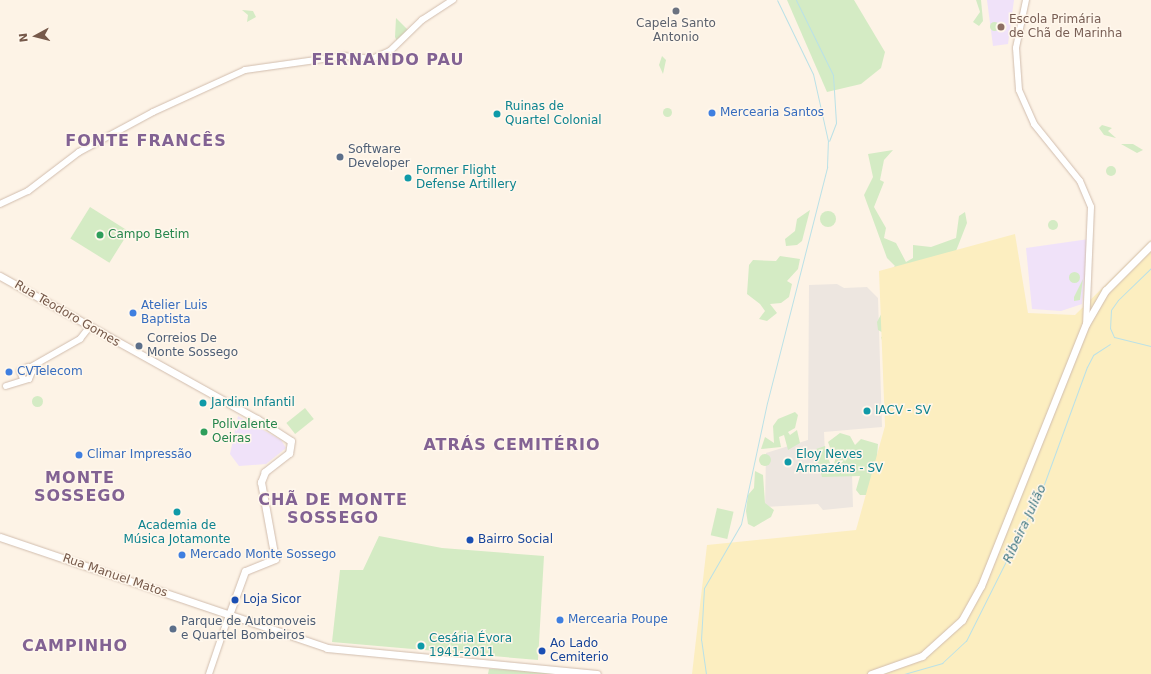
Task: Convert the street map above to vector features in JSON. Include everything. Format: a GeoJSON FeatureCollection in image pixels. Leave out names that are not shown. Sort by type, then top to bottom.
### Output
{"type":"FeatureCollection","features":[{"type":"Feature","properties":{"kind":"main road"},"geometry":{"type":"LineString","coordinates":[[871,674],[922,656],[962,620],[980,586],[1086,324],[1106,290],[1151,245]]}},
{"type":"Feature","properties":{"kind":"main road","name":"Rua Teodoro Gomes"},"geometry":{"type":"LineString","coordinates":[[0,276],[287,436],[292,448],[265,472],[261,482],[275,559],[245,571],[229,615]]}},
{"type":"Feature","properties":{"kind":"main road","name":"Rua Manuel Matos"},"geometry":{"type":"LineString","coordinates":[[0,537],[313,644],[349,652],[597,674]]}},
{"type":"Feature","properties":{"kind":"street"},"geometry":{"type":"LineString","coordinates":[[1,205],[28,191],[78,152],[153,112],[245,70],[344,56],[372,59],[390,51],[422,20],[453,0]]}},
{"type":"Feature","properties":{"kind":"street"},"geometry":{"type":"LineString","coordinates":[[1026,0],[1016,48],[1019,90],[1034,124],[1080,181],[1091,207],[1086,324]]}},
{"type":"Feature","properties":{"kind":"street"},"geometry":{"type":"LineString","coordinates":[[3,388],[21,378],[29,379],[31,371],[85,335],[90,326]]}},
{"type":"Feature","properties":{"kind":"street"},"geometry":{"type":"LineString","coordinates":[[21,378],[22,368],[31,371]]}},
{"type":"Feature","properties":{"kind":"street"},"geometry":{"type":"LineString","coordinates":[[209,674],[229,615]]}},
{"type":"Feature","properties":{"kind":"shaded area","name":"Escola Primária de Chã de Marinha"},"geometry":{"type":"Polygon","coordinates":[[[987,0],[1014,0],[1008,44],[993,46],[987,0]]]}},
{"type":"Feature","properties":{"kind":"shaded area"},"geometry":{"type":"Polygon","coordinates":[[[1089,239],[1082,304],[1061,311],[1032,309],[1026,248],[1089,239]]]}},
{"type":"Feature","properties":{"kind":"shaded area"},"geometry":{"type":"Polygon","coordinates":[[[837,284],[844,288],[867,287],[878,298],[882,427],[824,432],[826,474],[852,474],[853,507],[823,510],[818,504],[765,507],[766,453],[808,440],[809,285],[837,284]]]}},
{"type":"Feature","properties":{"kind":"shaded area"},"geometry":{"type":"Polygon","coordinates":[[[238,416],[281,440],[286,448],[266,464],[239,466],[230,454],[238,416]]]}},
{"type":"Feature","properties":{"kind":"green space"},"geometry":{"type":"Polygon","coordinates":[[[787,0],[854,0],[885,52],[881,68],[861,84],[827,92],[787,0]]]}},
{"type":"Feature","properties":{"kind":"green space"},"geometry":{"type":"Polygon","coordinates":[[[976,0],[981,0],[983,21],[979,26],[973,22],[980,12],[976,0]]]}},
{"type":"Feature","properties":{"kind":"green space"},"geometry":{"type":"Polygon","coordinates":[[[242,10],[253,11],[256,17],[247,22],[248,15],[242,10]]]}},
{"type":"Feature","properties":{"kind":"green space"},"geometry":{"type":"Polygon","coordinates":[[[396,18],[408,30],[397,41],[395,37],[396,18]]]}},
{"type":"Feature","properties":{"kind":"green space"},"geometry":{"type":"Polygon","coordinates":[[[994,21],[999,26],[994,31],[989,26],[994,21]]]}},
{"type":"Feature","properties":{"kind":"green space"},"geometry":{"type":"Polygon","coordinates":[[[662,56],[666,60],[663,74],[659,65],[662,56]]]}},
{"type":"Feature","properties":{"kind":"green space"},"geometry":{"type":"Polygon","coordinates":[[[667,107],[672,112],[667,117],[662,112],[667,107]]]}},
{"type":"Feature","properties":{"kind":"green space"},"geometry":{"type":"Polygon","coordinates":[[[1102,125],[1112,128],[1108,131],[1116,138],[1104,135],[1099,128],[1102,125]]]}},
{"type":"Feature","properties":{"kind":"green space"},"geometry":{"type":"Polygon","coordinates":[[[1121,144],[1133,144],[1143,150],[1137,153],[1121,144]]]}},
{"type":"Feature","properties":{"kind":"green space"},"geometry":{"type":"Polygon","coordinates":[[[893,150],[884,160],[880,180],[884,182],[874,207],[886,228],[884,238],[896,243],[906,262],[913,258],[913,245],[931,247],[956,238],[959,216],[965,212],[967,223],[956,251],[887,355],[881,337],[887,335],[878,330],[877,322],[885,307],[889,271],[895,266],[887,258],[864,195],[873,177],[868,154],[893,150]]]}},
{"type":"Feature","properties":{"kind":"green space"},"geometry":{"type":"Polygon","coordinates":[[[1109,166],[1113,166],[1116,171],[1113,176],[1109,176],[1106,173],[1106,169],[1109,166]]]}},
{"type":"Feature","properties":{"kind":"green space","name":"Campo Betim"},"geometry":{"type":"Polygon","coordinates":[[[90,207],[129,231],[109,263],[70,238],[90,207]]]}},
{"type":"Feature","properties":{"kind":"green space"},"geometry":{"type":"Polygon","coordinates":[[[810,210],[802,241],[797,245],[786,246],[785,239],[795,231],[797,219],[810,210]]]}},
{"type":"Feature","properties":{"kind":"green space"},"geometry":{"type":"Polygon","coordinates":[[[825,211],[831,211],[836,216],[834,225],[831,227],[825,227],[820,222],[820,216],[825,211]]]}},
{"type":"Feature","properties":{"kind":"green space"},"geometry":{"type":"Polygon","coordinates":[[[1051,220],[1055,220],[1057,221],[1057,229],[1051,230],[1048,227],[1048,223],[1051,220]]]}},
{"type":"Feature","properties":{"kind":"green space"},"geometry":{"type":"Polygon","coordinates":[[[780,256],[800,259],[798,269],[787,281],[792,284],[789,297],[781,303],[770,304],[777,313],[767,321],[759,319],[765,311],[760,304],[747,294],[749,265],[753,260],[776,261],[780,256]]]}},
{"type":"Feature","properties":{"kind":"green space"},"geometry":{"type":"Polygon","coordinates":[[[1074,271],[1078,273],[1080,277],[1078,281],[1074,283],[1070,281],[1068,277],[1070,273],[1074,271]]]}},
{"type":"Feature","properties":{"kind":"green space"},"geometry":{"type":"Polygon","coordinates":[[[1083,279],[1080,300],[1074,301],[1074,297],[1083,279]]]}},
{"type":"Feature","properties":{"kind":"green space"},"geometry":{"type":"Polygon","coordinates":[[[37,395],[41,397],[43,401],[41,405],[37,407],[33,405],[31,401],[33,397],[37,395]]]}},
{"type":"Feature","properties":{"kind":"green space"},"geometry":{"type":"Polygon","coordinates":[[[305,408],[314,419],[295,434],[286,423],[305,408]]]}},
{"type":"Feature","properties":{"kind":"green space"},"geometry":{"type":"Polygon","coordinates":[[[795,412],[798,415],[795,428],[788,432],[790,435],[797,430],[800,443],[788,450],[784,435],[779,437],[781,447],[761,449],[765,437],[774,443],[773,426],[778,419],[795,412]]]}},
{"type":"Feature","properties":{"kind":"green space"},"geometry":{"type":"Polygon","coordinates":[[[840,433],[850,436],[855,445],[861,439],[878,444],[874,495],[860,495],[856,490],[860,476],[822,477],[817,459],[821,455],[816,449],[825,446],[832,470],[837,454],[835,449],[832,453],[828,442],[840,433]]]}},
{"type":"Feature","properties":{"kind":"green space"},"geometry":{"type":"Polygon","coordinates":[[[765,454],[769,456],[771,460],[769,464],[765,466],[761,464],[759,460],[761,456],[765,454]]]}},
{"type":"Feature","properties":{"kind":"green space"},"geometry":{"type":"Polygon","coordinates":[[[755,471],[763,475],[765,503],[774,510],[771,517],[754,527],[748,524],[746,511],[748,495],[754,488],[755,471]]]}},
{"type":"Feature","properties":{"kind":"green space"},"geometry":{"type":"Polygon","coordinates":[[[717,508],[734,512],[727,539],[711,535],[717,508]]]}},
{"type":"Feature","properties":{"kind":"green space"},"geometry":{"type":"Polygon","coordinates":[[[379,536],[442,548],[544,556],[538,660],[332,642],[340,570],[363,570],[379,536]]]}},
{"type":"Feature","properties":{"kind":"green space"},"geometry":{"type":"Polygon","coordinates":[[[489,669],[524,670],[560,674],[488,674],[489,669]]]}},
{"type":"Feature","properties":{"kind":"sand"},"geometry":{"type":"Polygon","coordinates":[[[1015,234],[1028,313],[1075,315],[1151,240],[1151,674],[692,674],[707,545],[856,530],[885,426],[879,271],[1015,234]]]}},
{"type":"Feature","properties":{"kind":"waterway"},"geometry":{"type":"LineString","coordinates":[[706,674],[701,640],[704,588],[741,524],[767,403],[827,167],[828,141],[813,74],[777,0]]}},
{"type":"Feature","properties":{"kind":"waterway"},"geometry":{"type":"LineString","coordinates":[[796,0],[833,75],[836,123],[829,141]]}},
{"type":"Feature","properties":{"kind":"waterway","name":"Ribeira Julião"},"geometry":{"type":"LineString","coordinates":[[1151,268],[1118,300],[1111,310],[1110,328],[1114,337],[1151,346]]}},
{"type":"Feature","properties":{"kind":"waterway","name":"Ribeira Julião"},"geometry":{"type":"LineString","coordinates":[[904,674],[942,663],[966,641],[1043,487],[1087,367],[1093,355],[1110,344]]}},
{"type":"Feature","properties":{"kind":"place","name":"Capela Santo Antonio"},"geometry":{"type":"Point","coordinates":[676,11]}},
{"type":"Feature","properties":{"kind":"place","name":"Escola Primária de Chã de Marinha"},"geometry":{"type":"Point","coordinates":[1001,27]}},
{"type":"Feature","properties":{"kind":"place","name":"Mercearia Santos"},"geometry":{"type":"Point","coordinates":[712,113]}},
{"type":"Feature","properties":{"kind":"place","name":"Ruinas de Quartel Colonial"},"geometry":{"type":"Point","coordinates":[497,114]}},
{"type":"Feature","properties":{"kind":"place","name":"Software Developer"},"geometry":{"type":"Point","coordinates":[340,157]}},
{"type":"Feature","properties":{"kind":"place","name":"Former Flight Defense Artillery"},"geometry":{"type":"Point","coordinates":[408,178]}},
{"type":"Feature","properties":{"kind":"place","name":"Campo Betim"},"geometry":{"type":"Point","coordinates":[100,235]}},
{"type":"Feature","properties":{"kind":"place","name":"Atelier Luis Baptista"},"geometry":{"type":"Point","coordinates":[133,313]}},
{"type":"Feature","properties":{"kind":"place","name":"Correios De Monte Sossego"},"geometry":{"type":"Point","coordinates":[139,346]}},
{"type":"Feature","properties":{"kind":"place","name":"CVTelecom"},"geometry":{"type":"Point","coordinates":[9,372]}},
{"type":"Feature","properties":{"kind":"place","name":"Jardim Infantil"},"geometry":{"type":"Point","coordinates":[203,403]}},
{"type":"Feature","properties":{"kind":"place","name":"IACV - SV"},"geometry":{"type":"Point","coordinates":[867,411]}},
{"type":"Feature","properties":{"kind":"place","name":"Polivalente Oeiras"},"geometry":{"type":"Point","coordinates":[204,432]}},
{"type":"Feature","properties":{"kind":"place","name":"Climar Impressão"},"geometry":{"type":"Point","coordinates":[79,455]}},
{"type":"Feature","properties":{"kind":"place","name":"Eloy Neves Armazéns - SV"},"geometry":{"type":"Point","coordinates":[788,462]}},
{"type":"Feature","properties":{"kind":"place","name":"Academia de Música Jotamonte"},"geometry":{"type":"Point","coordinates":[177,512]}},
{"type":"Feature","properties":{"kind":"place","name":"Bairro Social"},"geometry":{"type":"Point","coordinates":[470,540]}},
{"type":"Feature","properties":{"kind":"place","name":"Mercado Monte Sossego"},"geometry":{"type":"Point","coordinates":[182,555]}},
{"type":"Feature","properties":{"kind":"place","name":"Loja Sicor"},"geometry":{"type":"Point","coordinates":[235,600]}},
{"type":"Feature","properties":{"kind":"place","name":"Mercearia Poupe"},"geometry":{"type":"Point","coordinates":[560,620]}},
{"type":"Feature","properties":{"kind":"place","name":"Parque de Automoveis e Quartel Bombeiros"},"geometry":{"type":"Point","coordinates":[173,629]}},
{"type":"Feature","properties":{"kind":"place","name":"Cesária Évora 1941-2011"},"geometry":{"type":"Point","coordinates":[421,646]}},
{"type":"Feature","properties":{"kind":"place","name":"Ao Lado Cemiterio"},"geometry":{"type":"Point","coordinates":[542,651]}},
{"type":"Feature","properties":{"kind":"district","name":"FERNANDO PAU"},"geometry":{"type":"Point","coordinates":[388,60]}},
{"type":"Feature","properties":{"kind":"district","name":"FONTE FRANCÊS"},"geometry":{"type":"Point","coordinates":[146,141]}},
{"type":"Feature","properties":{"kind":"district","name":"ATRÁS CEMITÉRIO"},"geometry":{"type":"Point","coordinates":[512,445]}},
{"type":"Feature","properties":{"kind":"district","name":"MONTE SOSSEGO"},"geometry":{"type":"Point","coordinates":[80,487]}},
{"type":"Feature","properties":{"kind":"district","name":"CHÃ DE MONTE SOSSEGO"},"geometry":{"type":"Point","coordinates":[333,509]}},
{"type":"Feature","properties":{"kind":"district","name":"CAMPINHO"},"geometry":{"type":"Point","coordinates":[75,646]}}]}
